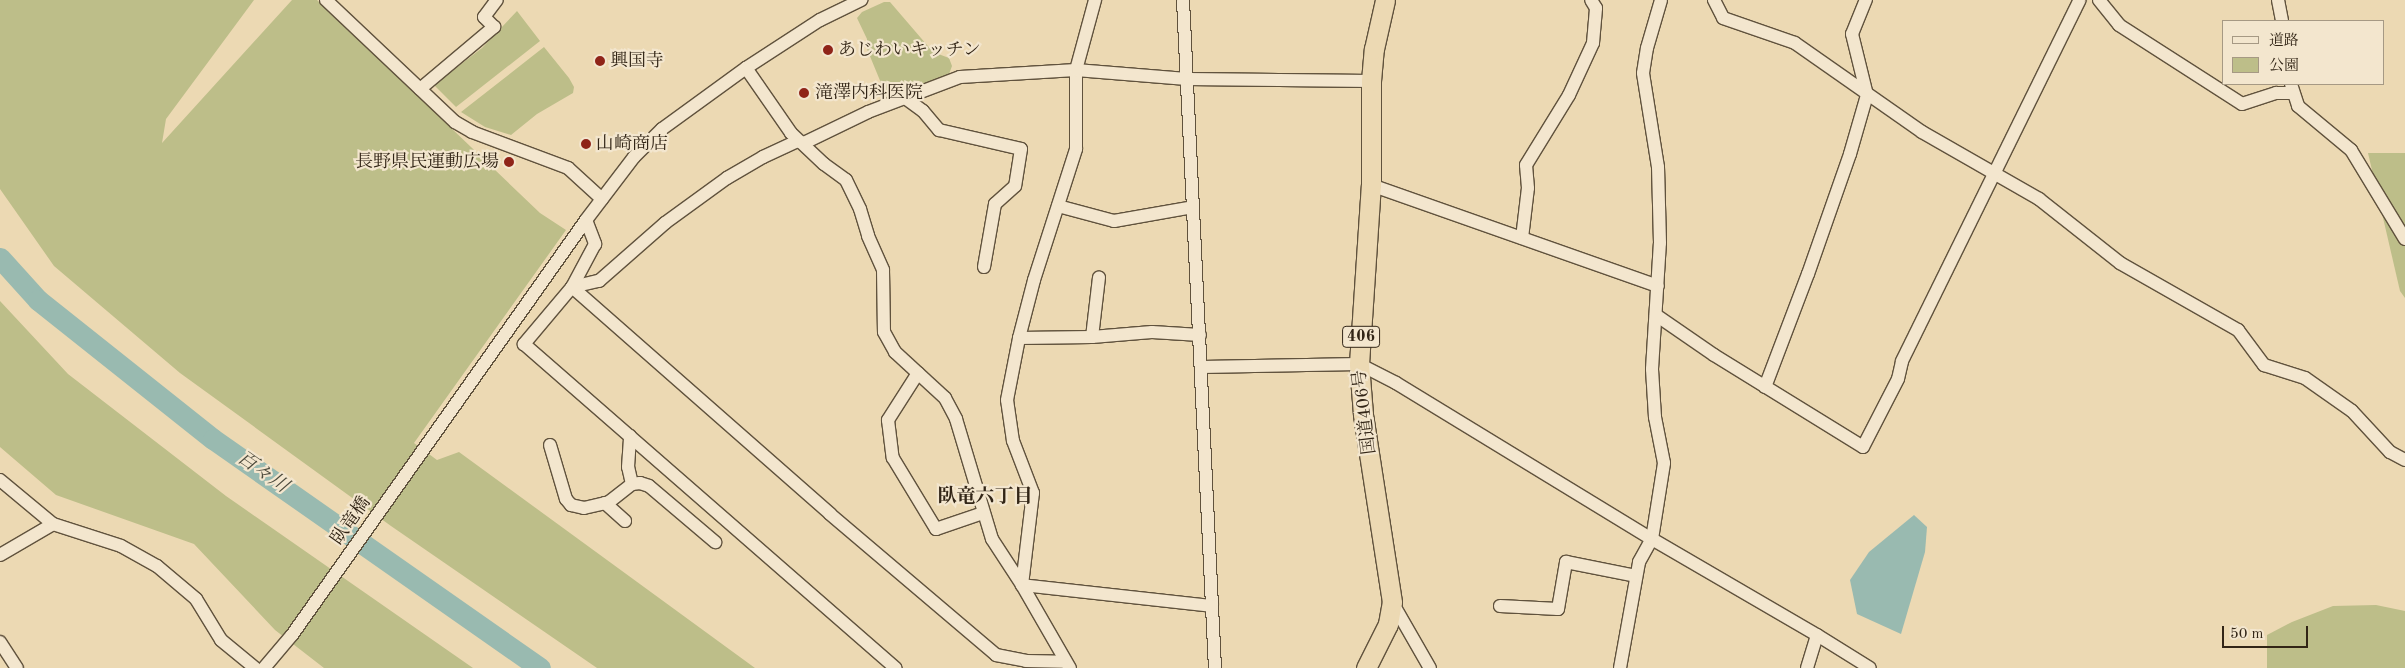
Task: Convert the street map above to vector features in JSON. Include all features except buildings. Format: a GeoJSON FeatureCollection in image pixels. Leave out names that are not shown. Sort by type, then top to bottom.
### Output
{"type":"FeatureCollection","features":[{"type":"Feature","properties":{"kind":"highway","name":"国道406号"},"geometry":{"type":"LineString","coordinates":[[1366,668],[1388,624],[1392,602],[1362,414],[1359,364],[1371,185],[1371,81],[1374,49],[1385,0]]}},
{"type":"Feature","properties":{"kind":"street"},"geometry":{"type":"LineString","coordinates":[[326,0],[455,122],[472,132],[568,168],[602,199]]}},
{"type":"Feature","properties":{"kind":"street"},"geometry":{"type":"LineString","coordinates":[[420,89],[494,27],[484,17],[496,0]]}},
{"type":"Feature","properties":{"kind":"street","name":"臥竜橋"},"geometry":{"type":"LineString","coordinates":[[264,668],[292,635],[586,220],[634,157],[662,129],[746,68],[820,20],[861,0]]}},
{"type":"Feature","properties":{"kind":"street"},"geometry":{"type":"LineString","coordinates":[[1022,585],[1033,494],[1012,441],[1007,400],[1018,338],[1050,225],[1076,149],[1076,70],[1095,0]]}},
{"type":"Feature","properties":{"kind":"street"},"geometry":{"type":"LineString","coordinates":[[1183,0],[1215,668]]}},
{"type":"Feature","properties":{"kind":"street"},"geometry":{"type":"LineString","coordinates":[[1522,238],[1528,188],[1526,165],[1569,95],[1593,43],[1596,8],[1591,0]]}},
{"type":"Feature","properties":{"kind":"street"},"geometry":{"type":"LineString","coordinates":[[1620,668],[1639,562],[1652,539],[1664,463],[1655,417],[1653,388],[1660,243],[1658,167],[1643,72],[1647,48],[1661,0]]}},
{"type":"Feature","properties":{"kind":"street"},"geometry":{"type":"LineString","coordinates":[[1714,0],[1723,18],[1795,42],[1867,95],[1922,132],[2039,199],[2120,262],[2238,330],[2264,365],[2305,378],[2352,411],[2390,452],[2405,460]]}},
{"type":"Feature","properties":{"kind":"street"},"geometry":{"type":"LineString","coordinates":[[1765,387],[1808,274],[1850,154],[1867,95],[1852,34],[1866,0]]}},
{"type":"Feature","properties":{"kind":"street"},"geometry":{"type":"LineString","coordinates":[[1656,315],[1714,355],[1863,447],[1898,378],[1902,362],[2080,0]]}},
{"type":"Feature","properties":{"kind":"street"},"geometry":{"type":"LineString","coordinates":[[2100,0],[2119,25],[2242,104],[2292,88],[2298,106],[2351,150],[2405,238]]}},
{"type":"Feature","properties":{"kind":"street"},"geometry":{"type":"LineString","coordinates":[[2278,0],[2282,20]]}},
{"type":"Feature","properties":{"kind":"street"},"geometry":{"type":"LineString","coordinates":[[746,68],[792,133],[824,164],[846,180],[860,209],[868,236],[883,270],[884,332],[895,352],[945,398],[956,419],[992,539],[1022,585],[1067,665]]}},
{"type":"Feature","properties":{"kind":"street"},"geometry":{"type":"LineString","coordinates":[[572,287],[599,281],[666,223],[727,178],[797,141],[804,143],[868,112],[960,76],[1076,70],[1187,79],[1371,81]]}},
{"type":"Feature","properties":{"kind":"street"},"geometry":{"type":"LineString","coordinates":[[905,98],[923,111],[939,130],[1021,149],[1015,186],[994,204],[984,267]]}},
{"type":"Feature","properties":{"kind":"street"},"geometry":{"type":"LineString","coordinates":[[1371,185],[1658,286]]}},
{"type":"Feature","properties":{"kind":"street"},"geometry":{"type":"LineString","coordinates":[[1058,206],[1114,221],[1193,207]]}},
{"type":"Feature","properties":{"kind":"street"},"geometry":{"type":"LineString","coordinates":[[586,220],[595,244],[572,287],[524,344],[896,668]]}},
{"type":"Feature","properties":{"kind":"street"},"geometry":{"type":"LineString","coordinates":[[1092,337],[1099,278]]}},
{"type":"Feature","properties":{"kind":"street"},"geometry":{"type":"LineString","coordinates":[[572,287],[830,514],[996,655],[1026,661],[1067,665]]}},
{"type":"Feature","properties":{"kind":"street"},"geometry":{"type":"LineString","coordinates":[[1018,338],[1092,337],[1152,332],[1200,335]]}},
{"type":"Feature","properties":{"kind":"street"},"geometry":{"type":"LineString","coordinates":[[1202,367],[1359,364],[1412,392],[1652,539],[1870,668]]}},
{"type":"Feature","properties":{"kind":"street"},"geometry":{"type":"LineString","coordinates":[[918,372],[888,420],[893,458],[936,529],[983,513]]}},
{"type":"Feature","properties":{"kind":"street"},"geometry":{"type":"LineString","coordinates":[[630,436],[628,467],[632,484]]}},
{"type":"Feature","properties":{"kind":"street"},"geometry":{"type":"LineString","coordinates":[[550,445],[566,499],[571,505],[584,508],[605,503],[632,484],[640,483],[649,486],[715,542]]}},
{"type":"Feature","properties":{"kind":"street"},"geometry":{"type":"LineString","coordinates":[[0,480],[53,524],[121,546],[157,566],[196,599],[221,640],[255,668]]}},
{"type":"Feature","properties":{"kind":"street"},"geometry":{"type":"LineString","coordinates":[[605,503],[625,521]]}},
{"type":"Feature","properties":{"kind":"street"},"geometry":{"type":"LineString","coordinates":[[0,555],[53,524]]}},
{"type":"Feature","properties":{"kind":"street"},"geometry":{"type":"LineString","coordinates":[[1500,606],[1558,609],[1566,562],[1636,576]]}},
{"type":"Feature","properties":{"kind":"street"},"geometry":{"type":"LineString","coordinates":[[1022,585],[1212,606]]}},
{"type":"Feature","properties":{"kind":"street"},"geometry":{"type":"LineString","coordinates":[[1392,602],[1430,668]]}},
{"type":"Feature","properties":{"kind":"street"},"geometry":{"type":"LineString","coordinates":[[1807,668],[1817,635]]}},
{"type":"Feature","properties":{"kind":"street"},"geometry":{"type":"LineString","coordinates":[[0,642],[18,668]]}},
{"type":"Feature","properties":{"kind":"green space"},"geometry":{"type":"Polygon","coordinates":[[[0,0],[254,0],[166,119],[162,143],[292,0],[317,0],[540,213],[566,230],[414,443],[437,460],[459,452],[755,668],[597,668],[391,526],[180,373],[54,266],[0,189],[0,0]]]}},
{"type":"Feature","properties":{"kind":"green space"},"geometry":{"type":"Polygon","coordinates":[[[884,2],[890,2],[933,52],[949,58],[952,66],[948,77],[888,100],[867,49],[867,39],[857,18],[862,12],[884,2]]]}},
{"type":"Feature","properties":{"kind":"green space"},"geometry":{"type":"Polygon","coordinates":[[[517,11],[540,41],[456,107],[434,85],[482,48],[517,11]]]}},
{"type":"Feature","properties":{"kind":"green space"},"geometry":{"type":"Polygon","coordinates":[[[544,47],[569,78],[574,87],[573,93],[537,114],[511,135],[485,127],[461,112],[544,47]]]}},
{"type":"Feature","properties":{"kind":"green space"},"geometry":{"type":"Polygon","coordinates":[[[2368,153],[2405,153],[2405,298],[2400,291],[2368,153]]]}},
{"type":"Feature","properties":{"kind":"green space"},"geometry":{"type":"Polygon","coordinates":[[[0,301],[68,374],[226,496],[473,668],[324,668],[275,630],[194,544],[56,495],[0,447],[0,301]]]}},
{"type":"Feature","properties":{"kind":"green space"},"geometry":{"type":"Polygon","coordinates":[[[2376,605],[2405,611],[2405,668],[2267,668],[2267,635],[2292,622],[2333,606],[2376,605]]]}},
{"type":"Feature","properties":{"kind":"water"},"geometry":{"type":"Polygon","coordinates":[[[1914,515],[1927,527],[1925,552],[1901,634],[1857,614],[1850,580],[1869,552],[1914,515]]]}},
{"type":"Feature","properties":{"kind":"waterway","name":"百々川"},"geometry":{"type":"LineString","coordinates":[[0,258],[38,300],[213,439],[540,668]]}},
{"type":"Feature","properties":{"kind":"place","name":"あじわいキッチン"},"geometry":{"type":"Point","coordinates":[828,50]}},
{"type":"Feature","properties":{"kind":"place","name":"興国寺"},"geometry":{"type":"Point","coordinates":[600,61]}},
{"type":"Feature","properties":{"kind":"place","name":"滝澤内科医院"},"geometry":{"type":"Point","coordinates":[804,93]}},
{"type":"Feature","properties":{"kind":"place","name":"山崎商店"},"geometry":{"type":"Point","coordinates":[586,144]}},
{"type":"Feature","properties":{"kind":"place","name":"長野県民運動広場"},"geometry":{"type":"Point","coordinates":[509,162]}},
{"type":"Feature","properties":{"kind":"district","name":"臥竜六丁目"},"geometry":{"type":"Point","coordinates":[985,498]}}]}
